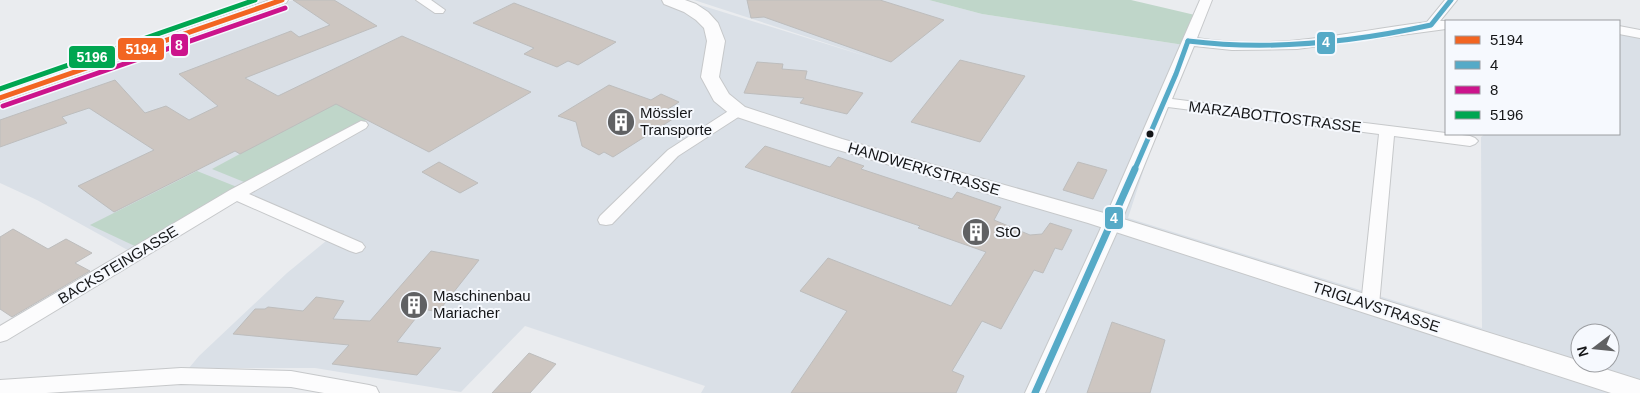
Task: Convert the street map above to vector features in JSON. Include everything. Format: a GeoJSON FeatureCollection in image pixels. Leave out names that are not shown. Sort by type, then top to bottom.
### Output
{"type":"FeatureCollection","features":[{"type":"Feature","properties":{"kind":"street"},"geometry":{"type":"LineString","coordinates":[[0,98],[282,0]]}},
{"type":"Feature","properties":{"kind":"street"},"geometry":{"type":"LineString","coordinates":[[422,0],[439,10]]}},
{"type":"Feature","properties":{"kind":"street","name":"HANDWERKSTRASSE"},"geometry":{"type":"LineString","coordinates":[[670,0],[690,8],[702,16],[712,27],[716,41],[710,77],[721,97],[738,111],[835,144],[1112,223]]}},
{"type":"Feature","properties":{"kind":"street"},"geometry":{"type":"LineString","coordinates":[[1034,393],[1112,223],[1206,0]]}},
{"type":"Feature","properties":{"kind":"street"},"geometry":{"type":"LineString","coordinates":[[1431,25],[1451,0]]}},
{"type":"Feature","properties":{"kind":"street"},"geometry":{"type":"LineString","coordinates":[[1188,41],[1204,44],[1275,48],[1363,37],[1431,25],[1445,25]]}},
{"type":"Feature","properties":{"kind":"street"},"geometry":{"type":"LineString","coordinates":[[1620,30],[1640,34]]}},
{"type":"Feature","properties":{"kind":"street","name":"MARZABOTTOSTRASSE"},"geometry":{"type":"LineString","coordinates":[[1164,102],[1470,141]]}},
{"type":"Feature","properties":{"kind":"street"},"geometry":{"type":"LineString","coordinates":[[606,220],[673,152],[738,111]]}},
{"type":"Feature","properties":{"kind":"street","name":"BACKSTEINGASSE"},"geometry":{"type":"LineString","coordinates":[[0,335],[236,194],[361,125]]}},
{"type":"Feature","properties":{"kind":"street"},"geometry":{"type":"LineString","coordinates":[[1370,305],[1387,130]]}},
{"type":"Feature","properties":{"kind":"street"},"geometry":{"type":"LineString","coordinates":[[236,194],[356,247]]}},
{"type":"Feature","properties":{"kind":"street","name":"TRIGLAVSTRASSE"},"geometry":{"type":"LineString","coordinates":[[1112,223],[1640,391]]}},
{"type":"Feature","properties":{"kind":"street"},"geometry":{"type":"LineString","coordinates":[[0,388],[181,376],[291,378],[369,393]]}},
{"type":"Feature","properties":{"kind":"shaded area"},"geometry":{"type":"Polygon","coordinates":[[[293,0],[684,0],[875,59],[694,0],[929,0],[982,14],[1184,45],[1128,218],[1482,328],[1481,137],[1484,135],[1620,135],[1620,34],[1640,38],[1640,393],[701,393],[705,386],[525,326],[461,392],[315,368],[189,368],[199,356],[287,273],[337,232],[238,192],[133,253],[37,200],[0,183],[0,101],[293,0]]]}},
{"type":"Feature","properties":{"kind":"green space"},"geometry":{"type":"Polygon","coordinates":[[[929,0],[1131,0],[1195,15],[1184,45],[982,14],[929,0]]]}},
{"type":"Feature","properties":{"kind":"green space"},"geometry":{"type":"Polygon","coordinates":[[[336,102],[370,118],[249,184],[212,169],[336,102]]]}},
{"type":"Feature","properties":{"kind":"green space"},"geometry":{"type":"Polygon","coordinates":[[[197,171],[242,189],[139,248],[90,225],[197,171]]]}},
{"type":"Feature","properties":{"kind":"building"},"geometry":{"type":"Polygon","coordinates":[[[293,0],[334,0],[377,26],[245,78],[278,96],[402,36],[531,92],[429,152],[336,104],[240,154],[235,151],[114,212],[78,186],[154,150],[89,108],[62,117],[67,123],[0,147],[0,120],[115,80],[145,113],[166,106],[189,120],[218,106],[179,74],[291,31],[299,37],[330,25],[293,0]]]}},
{"type":"Feature","properties":{"kind":"building"},"geometry":{"type":"Polygon","coordinates":[[[747,0],[880,0],[944,20],[891,62],[764,17],[751,18],[747,0]]]}},
{"type":"Feature","properties":{"kind":"building"},"geometry":{"type":"Polygon","coordinates":[[[514,3],[616,42],[578,65],[568,61],[557,67],[524,54],[534,48],[473,23],[514,3]]]}},
{"type":"Feature","properties":{"kind":"building"},"geometry":{"type":"Polygon","coordinates":[[[960,60],[1025,76],[980,142],[911,122],[960,60]]]}},
{"type":"Feature","properties":{"kind":"building"},"geometry":{"type":"Polygon","coordinates":[[[757,62],[783,64],[782,69],[807,71],[805,79],[863,93],[847,114],[800,103],[804,98],[744,93],[757,62]]]}},
{"type":"Feature","properties":{"kind":"building","name":"Mössler Transporte"},"geometry":{"type":"Polygon","coordinates":[[[609,85],[651,100],[661,94],[679,102],[665,111],[676,117],[613,157],[604,152],[599,155],[582,146],[576,122],[558,116],[609,85]]]}},
{"type":"Feature","properties":{"kind":"building"},"geometry":{"type":"Polygon","coordinates":[[[765,146],[830,167],[838,157],[864,166],[861,169],[952,199],[957,192],[1001,207],[994,220],[1030,235],[1042,234],[1050,223],[1072,230],[1062,250],[1055,248],[1043,273],[1034,270],[1001,329],[982,321],[952,371],[964,376],[956,393],[791,393],[847,311],[800,291],[828,258],[951,306],[986,252],[918,228],[920,226],[745,167],[765,146]]]}},
{"type":"Feature","properties":{"kind":"building"},"geometry":{"type":"Polygon","coordinates":[[[439,162],[478,183],[460,193],[422,172],[439,162]]]}},
{"type":"Feature","properties":{"kind":"building"},"geometry":{"type":"Polygon","coordinates":[[[1078,162],[1107,170],[1093,199],[1063,190],[1078,162]]]}},
{"type":"Feature","properties":{"kind":"building"},"geometry":{"type":"Polygon","coordinates":[[[13,229],[48,249],[66,239],[92,253],[75,263],[90,271],[12,317],[0,309],[0,237],[13,229]]]}},
{"type":"Feature","properties":{"kind":"building","name":"Maschinenbau Mariacher"},"geometry":{"type":"Polygon","coordinates":[[[431,251],[479,260],[438,312],[423,309],[397,342],[441,348],[417,375],[332,364],[349,345],[233,334],[255,309],[265,309],[268,307],[303,311],[316,297],[344,301],[333,319],[370,321],[431,251]]]}},
{"type":"Feature","properties":{"kind":"building"},"geometry":{"type":"Polygon","coordinates":[[[1112,322],[1165,340],[1150,393],[1087,393],[1112,322]]]}},
{"type":"Feature","properties":{"kind":"building"},"geometry":{"type":"Polygon","coordinates":[[[529,353],[556,364],[530,393],[492,393],[529,353]]]}},
{"type":"Feature","properties":{"kind":"transit line","name":"5196"},"geometry":{"type":"LineString","coordinates":[[0,89],[255,0]]}},
{"type":"Feature","properties":{"kind":"transit line","name":"5194"},"geometry":{"type":"LineString","coordinates":[[0,98],[282,0]]}},
{"type":"Feature","properties":{"kind":"transit line","name":"4"},"geometry":{"type":"LineString","coordinates":[[1188,41],[1248,46],[1279,46],[1372,37],[1431,25],[1451,0]]}},
{"type":"Feature","properties":{"kind":"transit line","name":"8"},"geometry":{"type":"LineString","coordinates":[[3,106],[285,8]]}},
{"type":"Feature","properties":{"kind":"transit line","name":"4"},"geometry":{"type":"LineString","coordinates":[[1035,393],[1108,232],[1176,74],[1188,41]]}},
{"type":"Feature","properties":{"kind":"place","name":"Mössler Transporte"},"geometry":{"type":"Point","coordinates":[621,122]}},
{"type":"Feature","properties":{"kind":"place","name":"StO"},"geometry":{"type":"Point","coordinates":[976,232]}},
{"type":"Feature","properties":{"kind":"place","name":"Maschinenbau Mariacher"},"geometry":{"type":"Point","coordinates":[414,305]}}]}
